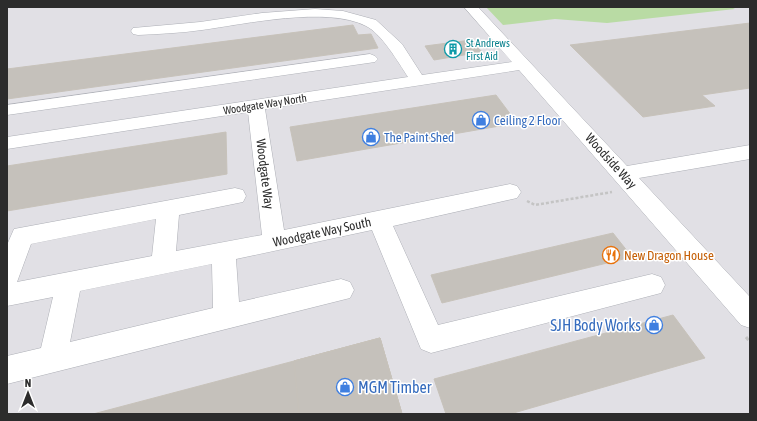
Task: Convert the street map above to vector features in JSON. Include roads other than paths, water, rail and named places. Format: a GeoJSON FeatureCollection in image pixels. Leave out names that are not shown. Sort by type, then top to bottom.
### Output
{"type":"FeatureCollection","features":[{"type":"Feature","properties":{"kind":"street","name":"Woodside Way"},"geometry":{"type":"LineString","coordinates":[[471,7],[629,180],[750,316]]}},
{"type":"Feature","properties":{"kind":"street"},"geometry":{"type":"LineString","coordinates":[[138,31],[200,26],[262,12],[343,15],[371,23],[398,47],[418,81]]}},
{"type":"Feature","properties":{"kind":"street"},"geometry":{"type":"LineString","coordinates":[[7,110],[370,59]]}},
{"type":"Feature","properties":{"kind":"street","name":"Woodgate Way North"},"geometry":{"type":"LineString","coordinates":[[7,143],[523,65]]}},
{"type":"Feature","properties":{"kind":"street"},"geometry":{"type":"LineString","coordinates":[[285,71],[292,100]]}},
{"type":"Feature","properties":{"kind":"street","name":"Woodgate Way"},"geometry":{"type":"LineString","coordinates":[[256,105],[274,242]]}},
{"type":"Feature","properties":{"kind":"street"},"geometry":{"type":"LineString","coordinates":[[629,180],[750,152]]}},
{"type":"Feature","properties":{"kind":"street","name":"Woodgate Way South"},"geometry":{"type":"LineString","coordinates":[[7,295],[274,242],[510,192]]}},
{"type":"Feature","properties":{"kind":"street"},"geometry":{"type":"LineString","coordinates":[[7,276],[14,237],[235,196]]}},
{"type":"Feature","properties":{"kind":"street"},"geometry":{"type":"LineString","coordinates":[[163,264],[168,209]]}},
{"type":"Feature","properties":{"kind":"street"},"geometry":{"type":"LineString","coordinates":[[379,220],[431,340],[652,285]]}},
{"type":"Feature","properties":{"kind":"street"},"geometry":{"type":"LineString","coordinates":[[224,252],[227,317]]}},
{"type":"Feature","properties":{"kind":"street"},"geometry":{"type":"LineString","coordinates":[[52,360],[69,283]]}},
{"type":"Feature","properties":{"kind":"street"},"geometry":{"type":"LineString","coordinates":[[7,370],[341,290]]}},
{"type":"Feature","properties":{"kind":"place","name":"St Andrews First Aid"},"geometry":{"type":"Point","coordinates":[453,49]}},
{"type":"Feature","properties":{"kind":"place","name":"Ceiling 2 Floor"},"geometry":{"type":"Point","coordinates":[481,120]}},
{"type":"Feature","properties":{"kind":"place","name":"The Paint Shed"},"geometry":{"type":"Point","coordinates":[371,137]}},
{"type":"Feature","properties":{"kind":"place","name":"New Dragon House"},"geometry":{"type":"Point","coordinates":[611,255]}},
{"type":"Feature","properties":{"kind":"place","name":"SJH Body Works"},"geometry":{"type":"Point","coordinates":[654,325]}},
{"type":"Feature","properties":{"kind":"place","name":"MGM Timber"},"geometry":{"type":"Point","coordinates":[345,387]}}]}
